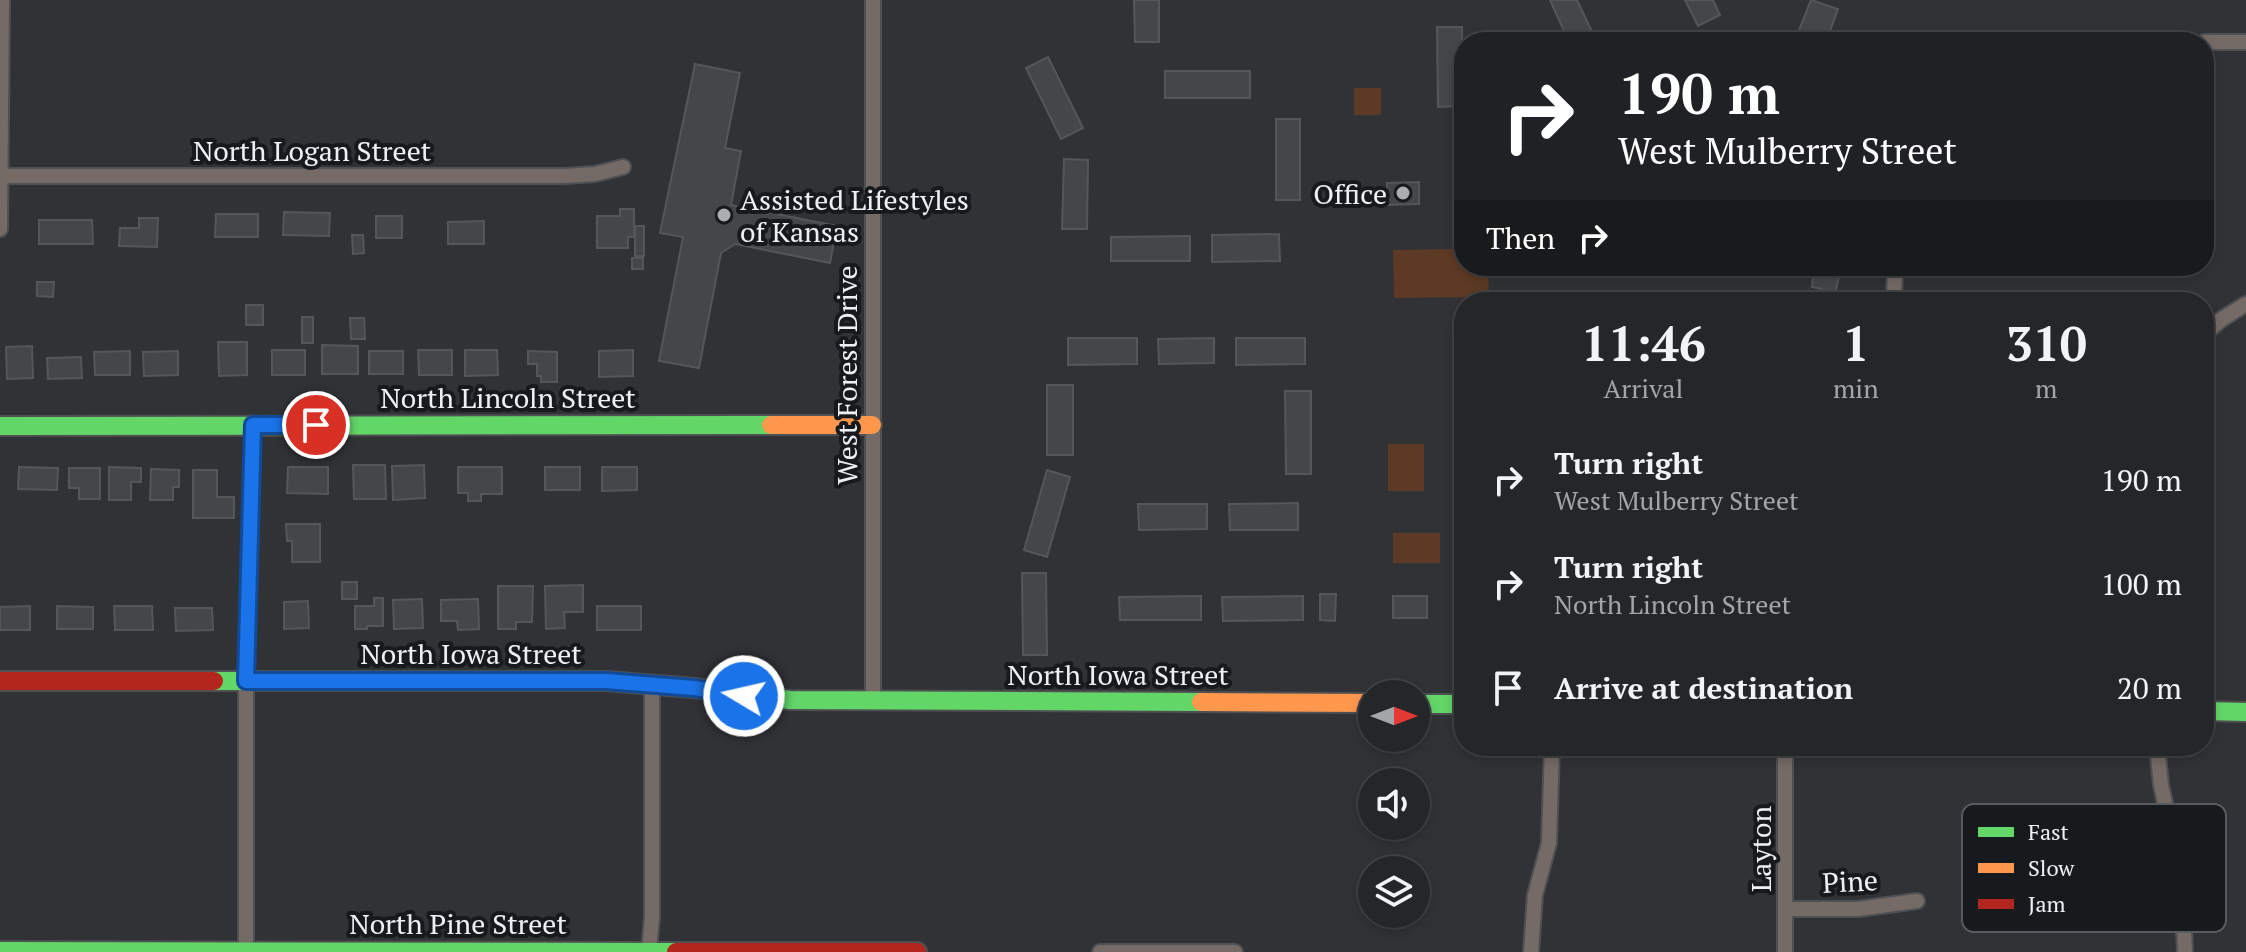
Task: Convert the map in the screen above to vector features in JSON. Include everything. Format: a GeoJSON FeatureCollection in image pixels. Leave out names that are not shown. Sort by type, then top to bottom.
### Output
{"type":"FeatureCollection","features":[{"type":"Feature","properties":{"kind":"street"},"geometry":{"type":"LineString","coordinates":[[0,229],[2,0]]}},
{"type":"Feature","properties":{"kind":"street","name":"West Forest Drive"},"geometry":{"type":"LineString","coordinates":[[873,0],[873,702]]}},
{"type":"Feature","properties":{"kind":"street"},"geometry":{"type":"LineString","coordinates":[[2214,42],[2246,42]]}},
{"type":"Feature","properties":{"kind":"street","name":"North Logan Street"},"geometry":{"type":"LineString","coordinates":[[1,176],[565,176],[595,174],[623,167]]}},
{"type":"Feature","properties":{"kind":"street"},"geometry":{"type":"LineString","coordinates":[[2214,326],[2246,304]]}},
{"type":"Feature","properties":{"kind":"street"},"geometry":{"type":"LineString","coordinates":[[246,952],[246,681],[253,425]]}},
{"type":"Feature","properties":{"kind":"street","name":"North Lincoln Street"},"geometry":{"type":"LineString","coordinates":[[0,426],[872,425]]}},
{"type":"Feature","properties":{"kind":"street","name":"North Iowa Street"},"geometry":{"type":"LineString","coordinates":[[0,681],[606,681],[790,700],[1358,703]]}},
{"type":"Feature","properties":{"kind":"street"},"geometry":{"type":"LineString","coordinates":[[649,950],[652,917],[652,685]]}},
{"type":"Feature","properties":{"kind":"street"},"geometry":{"type":"LineString","coordinates":[[1430,704],[1454,704]]}},
{"type":"Feature","properties":{"kind":"street"},"geometry":{"type":"LineString","coordinates":[[2214,711],[2246,712]]}},
{"type":"Feature","properties":{"kind":"street"},"geometry":{"type":"LineString","coordinates":[[1531,952],[1535,895],[1549,843],[1552,756]]}},
{"type":"Feature","properties":{"kind":"street","name":"Layton"},"geometry":{"type":"LineString","coordinates":[[1785,756],[1785,952]]}},
{"type":"Feature","properties":{"kind":"street"},"geometry":{"type":"LineString","coordinates":[[2158,756],[2165,804]]}},
{"type":"Feature","properties":{"kind":"street","name":"Pine"},"geometry":{"type":"LineString","coordinates":[[1786,909],[1858,909],[1917,901]]}},
{"type":"Feature","properties":{"kind":"street"},"geometry":{"type":"LineString","coordinates":[[2184,932],[2185,952]]}},
{"type":"Feature","properties":{"kind":"street","name":"North Pine Street"},"geometry":{"type":"LineString","coordinates":[[0,951],[917,952]]}},
{"type":"Feature","properties":{"kind":"street"},"geometry":{"type":"LineString","coordinates":[[1100,952],[1235,952]]}},
{"type":"Feature","properties":{"kind":"shaded area"},"geometry":{"type":"Polygon","coordinates":[[[1354,88],[1381,88],[1381,115],[1354,115],[1354,88]]]}},
{"type":"Feature","properties":{"kind":"shaded area"},"geometry":{"type":"Polygon","coordinates":[[[1454,249],[1454,276],[1488,276],[1489,292],[1454,292],[1454,297],[1394,298],[1393,250],[1454,249]]]}},
{"type":"Feature","properties":{"kind":"shaded area"},"geometry":{"type":"Polygon","coordinates":[[[1388,444],[1424,444],[1424,491],[1388,491],[1388,444]]]}},
{"type":"Feature","properties":{"kind":"shaded area"},"geometry":{"type":"Polygon","coordinates":[[[1393,533],[1440,533],[1440,563],[1393,563],[1393,533]]]}},
{"type":"Feature","properties":{"kind":"building"},"geometry":{"type":"Polygon","coordinates":[[[1134,0],[1159,0],[1159,42],[1135,42],[1134,0]]]}},
{"type":"Feature","properties":{"kind":"building"},"geometry":{"type":"Polygon","coordinates":[[[1550,0],[1577,0],[1592,32],[1564,32],[1550,0]]]}},
{"type":"Feature","properties":{"kind":"building"},"geometry":{"type":"Polygon","coordinates":[[[1685,0],[1713,0],[1720,15],[1698,26],[1685,0]]]}},
{"type":"Feature","properties":{"kind":"building"},"geometry":{"type":"Polygon","coordinates":[[[1811,0],[1838,9],[1830,32],[1798,32],[1811,0]]]}},
{"type":"Feature","properties":{"kind":"building"},"geometry":{"type":"Polygon","coordinates":[[[1437,27],[1462,27],[1462,32],[1454,32],[1454,106],[1438,107],[1437,27]]]}},
{"type":"Feature","properties":{"kind":"building"},"geometry":{"type":"Polygon","coordinates":[[[1048,57],[1083,128],[1061,139],[1026,68],[1048,57]]]}},
{"type":"Feature","properties":{"kind":"building","name":"Assisted Lifestyles of Kansas"},"geometry":{"type":"Polygon","coordinates":[[[695,64],[740,73],[725,148],[741,151],[731,205],[837,226],[830,263],[735,244],[721,253],[699,368],[659,361],[683,237],[660,233],[695,64]]]}},
{"type":"Feature","properties":{"kind":"building"},"geometry":{"type":"Polygon","coordinates":[[[1165,71],[1250,71],[1250,98],[1165,98],[1165,71]]]}},
{"type":"Feature","properties":{"kind":"building"},"geometry":{"type":"Polygon","coordinates":[[[1276,119],[1300,119],[1300,200],[1276,200],[1276,119]]]}},
{"type":"Feature","properties":{"kind":"building"},"geometry":{"type":"Polygon","coordinates":[[[1064,159],[1088,160],[1087,229],[1062,229],[1064,159]]]}},
{"type":"Feature","properties":{"kind":"building","name":"Office"},"geometry":{"type":"Polygon","coordinates":[[[1419,182],[1419,204],[1387,205],[1387,183],[1419,182]]]}},
{"type":"Feature","properties":{"kind":"building"},"geometry":{"type":"Polygon","coordinates":[[[620,209],[634,209],[634,237],[628,237],[628,248],[597,248],[597,216],[620,216],[620,209]]]}},
{"type":"Feature","properties":{"kind":"building"},"geometry":{"type":"Polygon","coordinates":[[[284,212],[330,213],[329,236],[283,235],[284,212]]]}},
{"type":"Feature","properties":{"kind":"building"},"geometry":{"type":"Polygon","coordinates":[[[216,214],[258,214],[258,237],[215,237],[216,214]]]}},
{"type":"Feature","properties":{"kind":"building"},"geometry":{"type":"Polygon","coordinates":[[[376,216],[402,216],[402,238],[376,238],[376,216]]]}},
{"type":"Feature","properties":{"kind":"building"},"geometry":{"type":"Polygon","coordinates":[[[139,218],[158,218],[157,247],[119,246],[120,228],[139,228],[139,218]]]}},
{"type":"Feature","properties":{"kind":"building"},"geometry":{"type":"Polygon","coordinates":[[[39,220],[92,220],[93,244],[39,244],[39,220]]]}},
{"type":"Feature","properties":{"kind":"building"},"geometry":{"type":"Polygon","coordinates":[[[484,221],[484,244],[448,244],[448,222],[484,221]]]}},
{"type":"Feature","properties":{"kind":"building"},"geometry":{"type":"Polygon","coordinates":[[[635,226],[644,226],[644,256],[635,256],[635,226]]]}},
{"type":"Feature","properties":{"kind":"building"},"geometry":{"type":"Polygon","coordinates":[[[1279,234],[1280,261],[1212,262],[1212,235],[1279,234]]]}},
{"type":"Feature","properties":{"kind":"building"},"geometry":{"type":"Polygon","coordinates":[[[352,235],[363,235],[364,253],[353,254],[352,235]]]}},
{"type":"Feature","properties":{"kind":"building"},"geometry":{"type":"Polygon","coordinates":[[[1190,236],[1190,261],[1111,261],[1111,237],[1190,236]]]}},
{"type":"Feature","properties":{"kind":"building"},"geometry":{"type":"Polygon","coordinates":[[[632,258],[643,258],[643,269],[632,269],[632,258]]]}},
{"type":"Feature","properties":{"kind":"building"},"geometry":{"type":"Polygon","coordinates":[[[1813,276],[1839,276],[1836,291],[1812,287],[1813,276]]]}},
{"type":"Feature","properties":{"kind":"building"},"geometry":{"type":"Polygon","coordinates":[[[37,282],[54,282],[53,297],[37,296],[37,282]]]}},
{"type":"Feature","properties":{"kind":"building"},"geometry":{"type":"Polygon","coordinates":[[[246,305],[263,305],[263,325],[246,325],[246,305]]]}},
{"type":"Feature","properties":{"kind":"building"},"geometry":{"type":"Polygon","coordinates":[[[302,317],[313,317],[313,343],[302,343],[302,317]]]}},
{"type":"Feature","properties":{"kind":"building"},"geometry":{"type":"Polygon","coordinates":[[[350,318],[364,318],[365,339],[351,339],[350,318]]]}},
{"type":"Feature","properties":{"kind":"building"},"geometry":{"type":"Polygon","coordinates":[[[1068,338],[1137,338],[1137,364],[1068,365],[1068,338]]]}},
{"type":"Feature","properties":{"kind":"building"},"geometry":{"type":"Polygon","coordinates":[[[1214,338],[1214,363],[1159,364],[1158,339],[1214,338]]]}},
{"type":"Feature","properties":{"kind":"building"},"geometry":{"type":"Polygon","coordinates":[[[1236,338],[1305,338],[1305,364],[1236,365],[1236,338]]]}},
{"type":"Feature","properties":{"kind":"building"},"geometry":{"type":"Polygon","coordinates":[[[218,342],[247,342],[247,375],[219,376],[218,342]]]}},
{"type":"Feature","properties":{"kind":"building"},"geometry":{"type":"Polygon","coordinates":[[[322,345],[358,346],[358,374],[322,374],[322,345]]]}},
{"type":"Feature","properties":{"kind":"building"},"geometry":{"type":"Polygon","coordinates":[[[32,346],[33,378],[7,379],[6,347],[32,346]]]}},
{"type":"Feature","properties":{"kind":"building"},"geometry":{"type":"Polygon","coordinates":[[[272,350],[305,350],[305,375],[272,375],[272,350]]]}},
{"type":"Feature","properties":{"kind":"building"},"geometry":{"type":"Polygon","coordinates":[[[418,350],[452,350],[452,375],[419,375],[418,350]]]}},
{"type":"Feature","properties":{"kind":"building"},"geometry":{"type":"Polygon","coordinates":[[[465,350],[497,350],[498,375],[465,376],[465,350]]]}},
{"type":"Feature","properties":{"kind":"building"},"geometry":{"type":"Polygon","coordinates":[[[633,350],[633,376],[599,377],[599,351],[633,350]]]}},
{"type":"Feature","properties":{"kind":"building"},"geometry":{"type":"Polygon","coordinates":[[[130,351],[130,375],[95,375],[94,352],[130,351]]]}},
{"type":"Feature","properties":{"kind":"building"},"geometry":{"type":"Polygon","coordinates":[[[178,351],[178,375],[144,376],[143,352],[178,351]]]}},
{"type":"Feature","properties":{"kind":"building"},"geometry":{"type":"Polygon","coordinates":[[[369,351],[403,351],[403,374],[369,374],[369,351]]]}},
{"type":"Feature","properties":{"kind":"building"},"geometry":{"type":"Polygon","coordinates":[[[528,351],[557,352],[557,382],[541,382],[541,376],[537,376],[537,364],[528,364],[528,351]]]}},
{"type":"Feature","properties":{"kind":"building"},"geometry":{"type":"Polygon","coordinates":[[[81,357],[82,378],[48,379],[47,358],[81,357]]]}},
{"type":"Feature","properties":{"kind":"building"},"geometry":{"type":"Polygon","coordinates":[[[1047,385],[1073,385],[1073,455],[1047,455],[1047,385]]]}},
{"type":"Feature","properties":{"kind":"building"},"geometry":{"type":"Polygon","coordinates":[[[1285,391],[1311,391],[1311,474],[1286,474],[1285,391]]]}},
{"type":"Feature","properties":{"kind":"building"},"geometry":{"type":"Polygon","coordinates":[[[353,465],[385,465],[386,499],[354,499],[353,465]]]}},
{"type":"Feature","properties":{"kind":"building"},"geometry":{"type":"Polygon","coordinates":[[[424,465],[425,498],[393,500],[392,466],[424,465]]]}},
{"type":"Feature","properties":{"kind":"building"},"geometry":{"type":"Polygon","coordinates":[[[19,467],[58,468],[57,490],[18,489],[19,467]]]}},
{"type":"Feature","properties":{"kind":"building"},"geometry":{"type":"Polygon","coordinates":[[[109,467],[141,468],[141,482],[131,482],[131,500],[109,500],[109,467]]]}},
{"type":"Feature","properties":{"kind":"building"},"geometry":{"type":"Polygon","coordinates":[[[288,467],[328,467],[328,494],[287,493],[288,467]]]}},
{"type":"Feature","properties":{"kind":"building"},"geometry":{"type":"Polygon","coordinates":[[[458,467],[502,467],[502,494],[481,494],[481,501],[468,501],[468,493],[458,493],[458,467]]]}},
{"type":"Feature","properties":{"kind":"building"},"geometry":{"type":"Polygon","coordinates":[[[545,467],[580,467],[580,490],[545,490],[545,467]]]}},
{"type":"Feature","properties":{"kind":"building"},"geometry":{"type":"Polygon","coordinates":[[[602,467],[637,467],[637,490],[602,491],[602,467]]]}},
{"type":"Feature","properties":{"kind":"building"},"geometry":{"type":"Polygon","coordinates":[[[69,468],[100,468],[100,499],[79,499],[79,488],[69,488],[69,468]]]}},
{"type":"Feature","properties":{"kind":"building"},"geometry":{"type":"Polygon","coordinates":[[[151,469],[179,470],[179,487],[173,487],[173,500],[150,500],[151,469]]]}},
{"type":"Feature","properties":{"kind":"building"},"geometry":{"type":"Polygon","coordinates":[[[193,470],[217,470],[217,497],[234,497],[234,518],[193,518],[193,470]]]}},
{"type":"Feature","properties":{"kind":"building"},"geometry":{"type":"Polygon","coordinates":[[[1047,470],[1070,477],[1047,557],[1024,550],[1047,470]]]}},
{"type":"Feature","properties":{"kind":"building"},"geometry":{"type":"Polygon","coordinates":[[[1298,503],[1298,530],[1230,530],[1229,504],[1298,503]]]}},
{"type":"Feature","properties":{"kind":"building"},"geometry":{"type":"Polygon","coordinates":[[[1138,504],[1207,504],[1207,529],[1139,530],[1138,504]]]}},
{"type":"Feature","properties":{"kind":"building"},"geometry":{"type":"Polygon","coordinates":[[[286,524],[320,524],[320,562],[292,562],[292,541],[287,541],[286,524]]]}},
{"type":"Feature","properties":{"kind":"building"},"geometry":{"type":"Polygon","coordinates":[[[1022,573],[1046,573],[1047,655],[1023,655],[1022,573]]]}},
{"type":"Feature","properties":{"kind":"building"},"geometry":{"type":"Polygon","coordinates":[[[342,582],[357,582],[357,599],[342,599],[342,582]]]}},
{"type":"Feature","properties":{"kind":"building"},"geometry":{"type":"Polygon","coordinates":[[[583,585],[583,612],[564,612],[565,628],[546,629],[545,586],[583,585]]]}},
{"type":"Feature","properties":{"kind":"building"},"geometry":{"type":"Polygon","coordinates":[[[498,586],[533,586],[532,622],[516,622],[516,629],[498,629],[498,586]]]}},
{"type":"Feature","properties":{"kind":"building"},"geometry":{"type":"Polygon","coordinates":[[[1320,594],[1336,594],[1335,621],[1320,620],[1320,594]]]}},
{"type":"Feature","properties":{"kind":"building"},"geometry":{"type":"Polygon","coordinates":[[[1201,596],[1201,620],[1120,620],[1119,597],[1201,596]]]}},
{"type":"Feature","properties":{"kind":"building"},"geometry":{"type":"Polygon","coordinates":[[[1303,596],[1303,620],[1223,621],[1222,597],[1303,596]]]}},
{"type":"Feature","properties":{"kind":"building"},"geometry":{"type":"Polygon","coordinates":[[[1393,596],[1427,596],[1427,618],[1393,618],[1393,596]]]}},
{"type":"Feature","properties":{"kind":"building"},"geometry":{"type":"Polygon","coordinates":[[[374,598],[383,598],[383,626],[355,629],[355,606],[374,606],[374,598]]]}},
{"type":"Feature","properties":{"kind":"building"},"geometry":{"type":"Polygon","coordinates":[[[422,599],[423,628],[394,629],[393,600],[422,599]]]}},
{"type":"Feature","properties":{"kind":"building"},"geometry":{"type":"Polygon","coordinates":[[[478,599],[479,629],[458,630],[457,621],[441,621],[441,600],[478,599]]]}},
{"type":"Feature","properties":{"kind":"building"},"geometry":{"type":"Polygon","coordinates":[[[308,601],[309,628],[284,629],[284,602],[308,601]]]}},
{"type":"Feature","properties":{"kind":"building"},"geometry":{"type":"Polygon","coordinates":[[[30,606],[30,630],[0,630],[0,607],[30,606]]]}},
{"type":"Feature","properties":{"kind":"building"},"geometry":{"type":"Polygon","coordinates":[[[57,606],[93,607],[93,629],[57,629],[57,606]]]}},
{"type":"Feature","properties":{"kind":"building"},"geometry":{"type":"Polygon","coordinates":[[[114,606],[152,606],[153,630],[115,630],[114,606]]]}},
{"type":"Feature","properties":{"kind":"building"},"geometry":{"type":"Polygon","coordinates":[[[597,606],[641,606],[641,630],[597,630],[597,606]]]}},
{"type":"Feature","properties":{"kind":"building"},"geometry":{"type":"Polygon","coordinates":[[[175,608],[212,608],[213,630],[176,631],[175,608]]]}},
{"type":"Feature","properties":{"kind":"traffic: fast"},"geometry":{"type":"LineString","coordinates":[[0,426],[771,425]]}},
{"type":"Feature","properties":{"kind":"traffic: fast"},"geometry":{"type":"LineString","coordinates":[[214,681],[606,681],[790,700],[1201,702]]}},
{"type":"Feature","properties":{"kind":"traffic: fast"},"geometry":{"type":"LineString","coordinates":[[1430,704],[1454,704]]}},
{"type":"Feature","properties":{"kind":"traffic: fast"},"geometry":{"type":"LineString","coordinates":[[2214,711],[2246,712]]}},
{"type":"Feature","properties":{"kind":"traffic: fast"},"geometry":{"type":"LineString","coordinates":[[0,951],[676,952]]}},
{"type":"Feature","properties":{"kind":"traffic: slow"},"geometry":{"type":"LineString","coordinates":[[771,425],[872,425]]}},
{"type":"Feature","properties":{"kind":"traffic: slow"},"geometry":{"type":"LineString","coordinates":[[1201,702],[1358,703]]}},
{"type":"Feature","properties":{"kind":"traffic: jam"},"geometry":{"type":"LineString","coordinates":[[0,681],[214,681]]}},
{"type":"Feature","properties":{"kind":"traffic: jam"},"geometry":{"type":"LineString","coordinates":[[676,952],[917,952]]}},
{"type":"Feature","properties":{"kind":"place","name":"Office"},"geometry":{"type":"Point","coordinates":[1403,193]}},
{"type":"Feature","properties":{"kind":"place","name":"Assisted Lifestyles of Kansas"},"geometry":{"type":"Point","coordinates":[724,215]}},
{"type":"Feature","properties":{"kind":"route"},"geometry":{"type":"LineString","coordinates":[[316,425],[253,425],[246,681],[606,681],[694,688],[744,696]]}}]}
